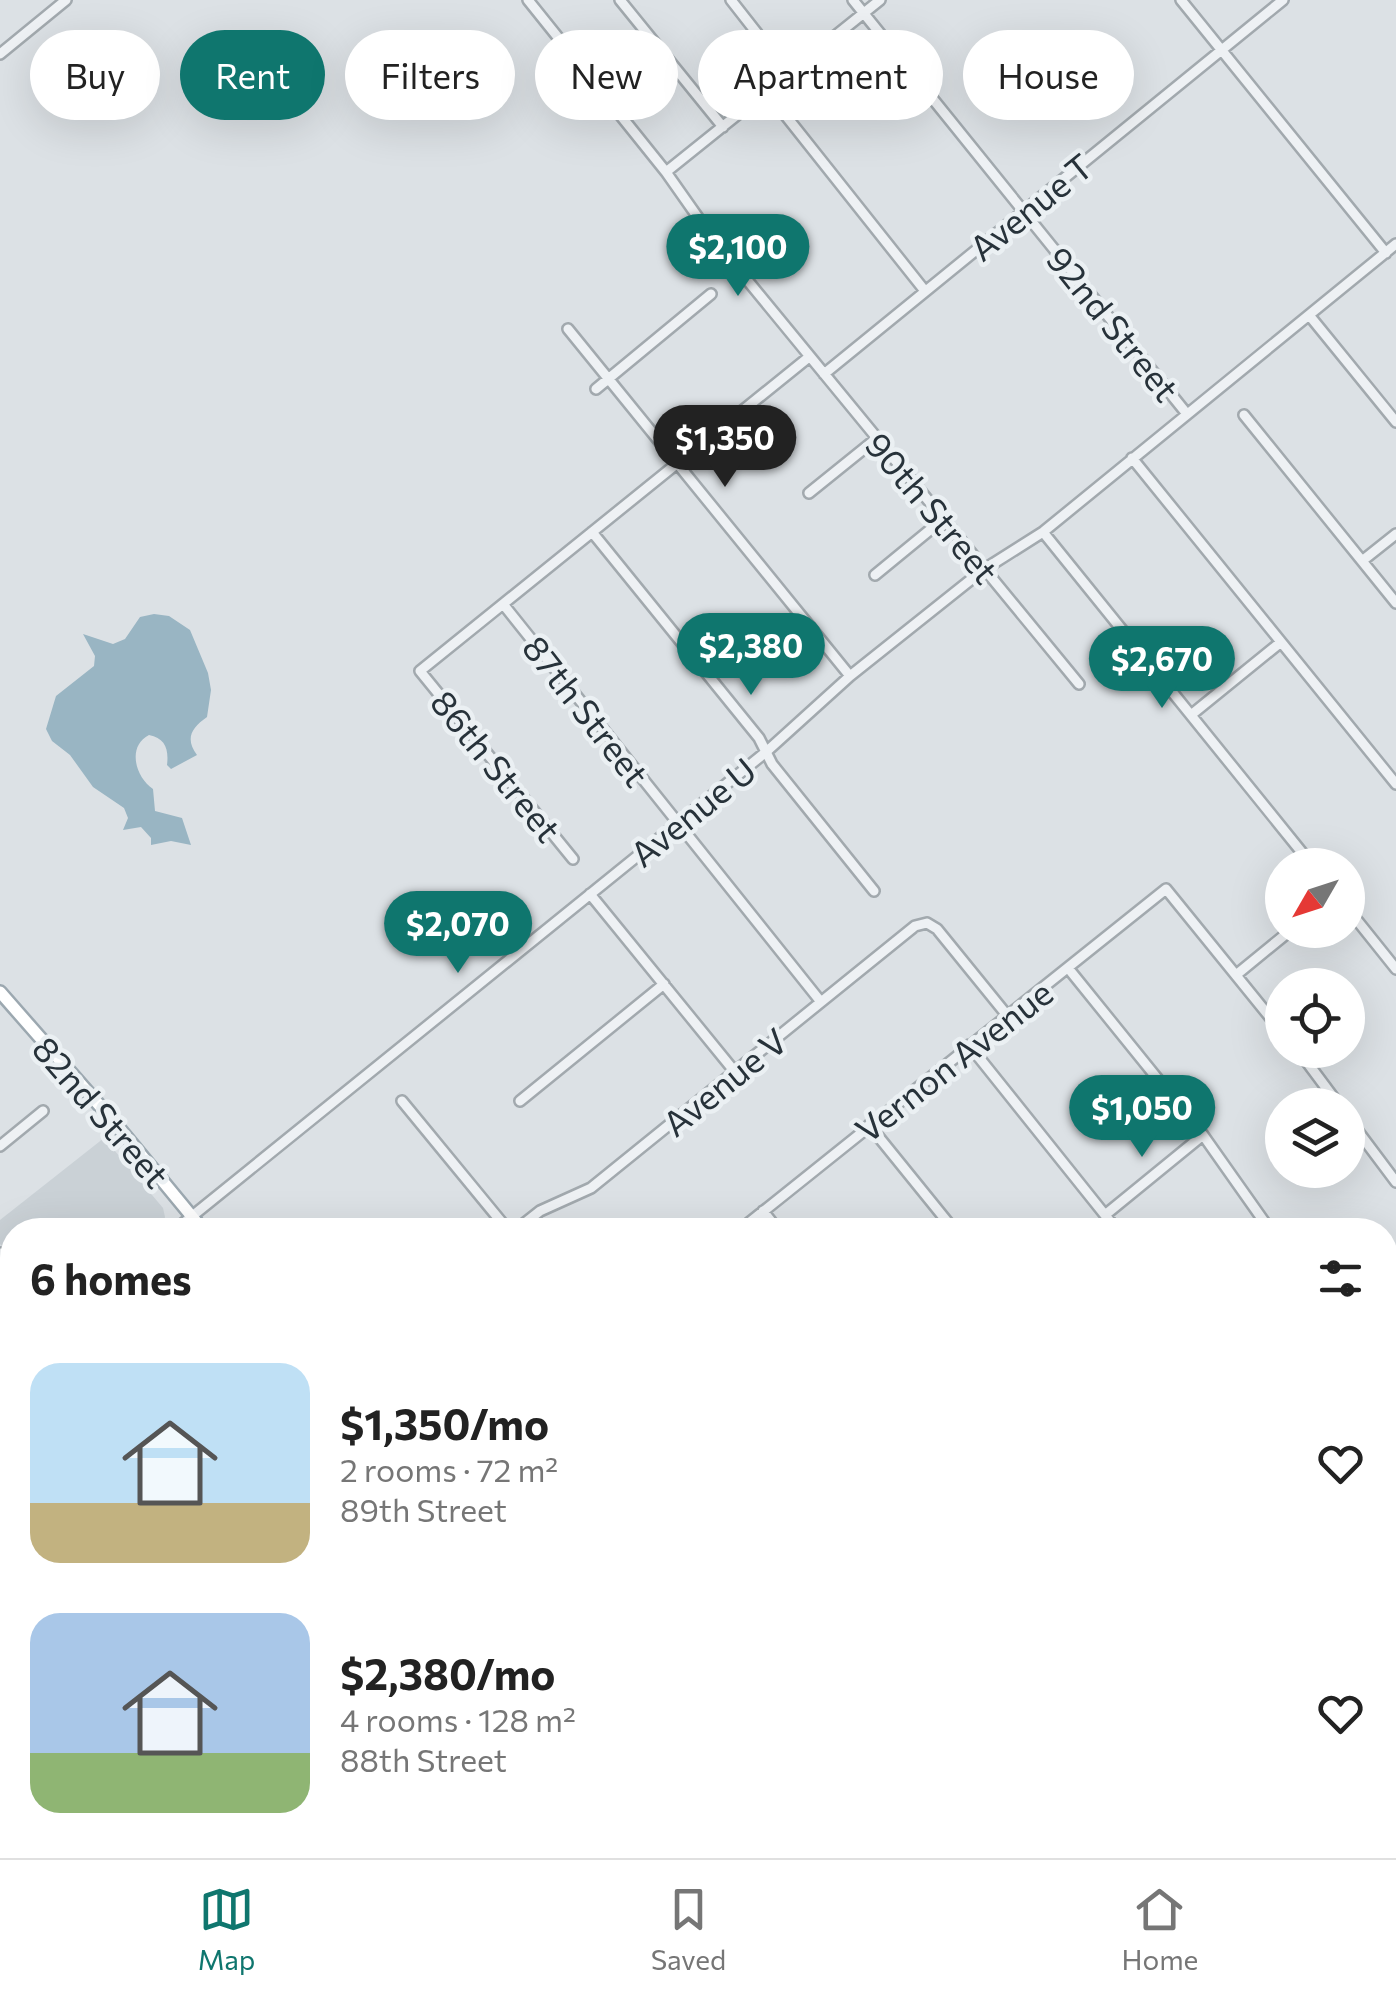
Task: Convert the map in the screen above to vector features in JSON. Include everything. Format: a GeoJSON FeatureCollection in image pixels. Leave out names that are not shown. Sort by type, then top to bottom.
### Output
{"type":"FeatureCollection","features":[{"type":"Feature","properties":{"kind":"main road","name":"82nd Street"},"geometry":{"type":"LineString","coordinates":[[0,992],[192,1216]]}},
{"type":"Feature","properties":{"kind":"street"},"geometry":{"type":"LineString","coordinates":[[0,54],[66,0]]}},
{"type":"Feature","properties":{"kind":"street","name":"90th Street"},"geometry":{"type":"LineString","coordinates":[[528,0],[552,30]]}},
{"type":"Feature","properties":{"kind":"street"},"geometry":{"type":"LineString","coordinates":[[620,0],[644,30]]}},
{"type":"Feature","properties":{"kind":"street"},"geometry":{"type":"LineString","coordinates":[[731,0],[755,30]]}},
{"type":"Feature","properties":{"kind":"street","name":"92nd Street"},"geometry":{"type":"LineString","coordinates":[[852,0],[1187,414]]}},
{"type":"Feature","properties":{"kind":"street"},"geometry":{"type":"LineString","coordinates":[[844,30],[880,0]]}},
{"type":"Feature","properties":{"kind":"street"},"geometry":{"type":"LineString","coordinates":[[1182,0],[1386,252]]}},
{"type":"Feature","properties":{"kind":"street","name":"Avenue T"},"geometry":{"type":"LineString","coordinates":[[824,374],[1283,0]]}},
{"type":"Feature","properties":{"kind":"street"},"geometry":{"type":"LineString","coordinates":[[678,72],[723,127]]}},
{"type":"Feature","properties":{"kind":"street","name":"90th Street"},"geometry":{"type":"LineString","coordinates":[[624,120],[712,236],[1079,684]]}},
{"type":"Feature","properties":{"kind":"street"},"geometry":{"type":"LineString","coordinates":[[666,172],[732,120]]}},
{"type":"Feature","properties":{"kind":"street"},"geometry":{"type":"LineString","coordinates":[[788,120],[925,291]]}},
{"type":"Feature","properties":{"kind":"street","name":"Avenue U"},"geometry":{"type":"LineString","coordinates":[[190,1218],[766,752],[850,676],[983,570],[1042,532],[1396,244]]}},
{"type":"Feature","properties":{"kind":"street"},"geometry":{"type":"LineString","coordinates":[[596,389],[710,294]]}},
{"type":"Feature","properties":{"kind":"street"},"geometry":{"type":"LineString","coordinates":[[1309,315],[1396,422]]}},
{"type":"Feature","properties":{"kind":"street"},"geometry":{"type":"LineString","coordinates":[[568,329],[850,676]]}},
{"type":"Feature","properties":{"kind":"street"},"geometry":{"type":"LineString","coordinates":[[503,604],[810,357]]}},
{"type":"Feature","properties":{"kind":"street"},"geometry":{"type":"LineString","coordinates":[[1244,414],[1396,602]]}},
{"type":"Feature","properties":{"kind":"street"},"geometry":{"type":"LineString","coordinates":[[809,493],[876,439]]}},
{"type":"Feature","properties":{"kind":"street"},"geometry":{"type":"LineString","coordinates":[[1132,458],[1396,784]]}},
{"type":"Feature","properties":{"kind":"street"},"geometry":{"type":"LineString","coordinates":[[875,575],[942,520]]}},
{"type":"Feature","properties":{"kind":"street"},"geometry":{"type":"LineString","coordinates":[[592,532],[759,738],[874,891]]}},
{"type":"Feature","properties":{"kind":"street"},"geometry":{"type":"LineString","coordinates":[[1042,532],[1298,848]]}},
{"type":"Feature","properties":{"kind":"street"},"geometry":{"type":"LineString","coordinates":[[1362,561],[1396,534]]}},
{"type":"Feature","properties":{"kind":"street","name":"86th Street"},"geometry":{"type":"LineString","coordinates":[[503,604],[420,671],[573,860]]}},
{"type":"Feature","properties":{"kind":"street","name":"87th Street"},"geometry":{"type":"LineString","coordinates":[[503,604],[821,1002]]}},
{"type":"Feature","properties":{"kind":"street"},"geometry":{"type":"LineString","coordinates":[[1191,715],[1280,642]]}},
{"type":"Feature","properties":{"kind":"street","name":"Vernon Avenue"},"geometry":{"type":"LineString","coordinates":[[755,1218],[1166,889],[1236,975]]}},
{"type":"Feature","properties":{"kind":"street"},"geometry":{"type":"LineString","coordinates":[[590,894],[735,1072]]}},
{"type":"Feature","properties":{"kind":"street","name":"Avenue V"},"geometry":{"type":"LineString","coordinates":[[532,1218],[591,1188],[915,926],[927,924],[937,929],[1006,1014]]}},
{"type":"Feature","properties":{"kind":"street"},"geometry":{"type":"LineString","coordinates":[[1365,930],[1396,969]]}},
{"type":"Feature","properties":{"kind":"street"},"geometry":{"type":"LineString","coordinates":[[1265,1011],[1236,975],[1268,948]]}},
{"type":"Feature","properties":{"kind":"street"},"geometry":{"type":"LineString","coordinates":[[1068,968],[1204,1135],[1262,1218]]}},
{"type":"Feature","properties":{"kind":"street"},"geometry":{"type":"LineString","coordinates":[[520,1101],[664,984]]}},
{"type":"Feature","properties":{"kind":"street"},"geometry":{"type":"LineString","coordinates":[[969,1045],[1107,1218]]}},
{"type":"Feature","properties":{"kind":"street"},"geometry":{"type":"LineString","coordinates":[[402,1101],[498,1218]]}},
{"type":"Feature","properties":{"kind":"street"},"geometry":{"type":"LineString","coordinates":[[0,1146],[43,1111]]}},
{"type":"Feature","properties":{"kind":"street"},"geometry":{"type":"LineString","coordinates":[[869,1125],[944,1218]]}},
{"type":"Feature","properties":{"kind":"street"},"geometry":{"type":"LineString","coordinates":[[1105,1215],[1204,1135]]}},
{"type":"Feature","properties":{"kind":"street"},"geometry":{"type":"LineString","coordinates":[[1365,1141],[1396,1182]]}},
{"type":"Feature","properties":{"kind":"street"},"geometry":{"type":"LineString","coordinates":[[763,1211],[769,1218]]}},
{"type":"Feature","properties":{"kind":"shaded area"},"geometry":{"type":"Polygon","coordinates":[[[104,1138],[163,1208],[165,1217],[165,1218],[3,1218],[104,1138]]]}},
{"type":"Feature","properties":{"kind":"water"},"geometry":{"type":"Polygon","coordinates":[[[169,616],[190,630],[211,690],[207,717],[192,734],[191,744],[197,755],[171,769],[165,745],[149,735],[136,754],[138,770],[153,789],[155,811],[182,818],[191,845],[171,841],[151,845],[151,838],[141,827],[123,830],[128,818],[124,808],[93,787],[46,729],[56,696],[94,666],[95,656],[83,634],[113,644],[125,639],[140,617],[169,616]]]}}]}
